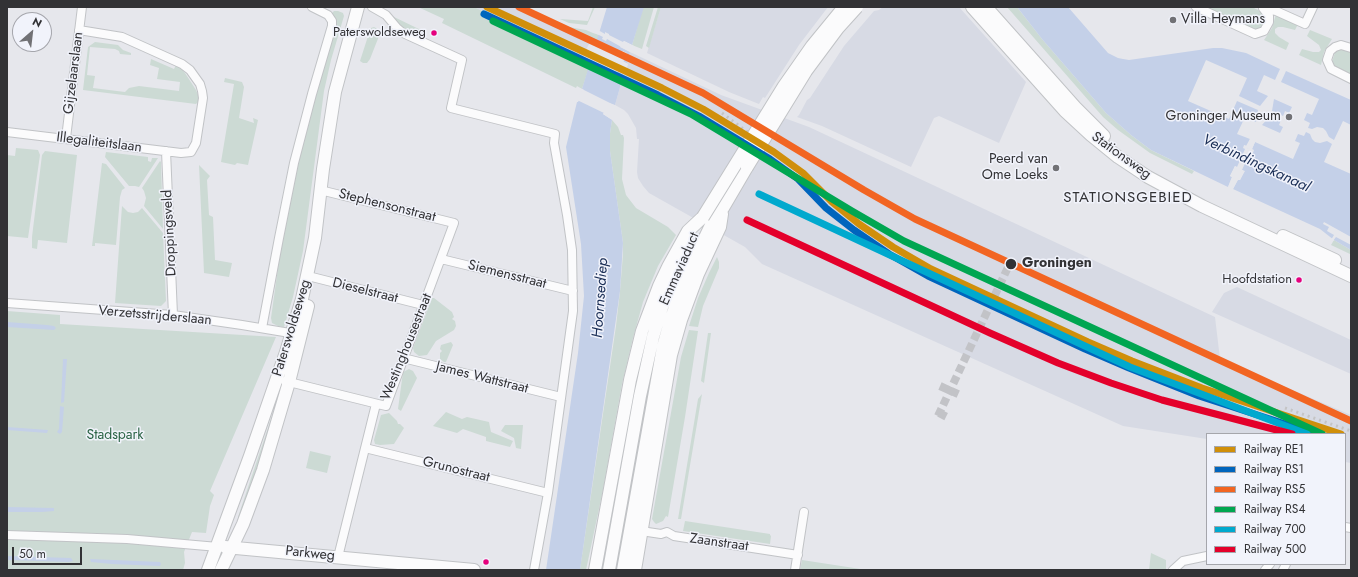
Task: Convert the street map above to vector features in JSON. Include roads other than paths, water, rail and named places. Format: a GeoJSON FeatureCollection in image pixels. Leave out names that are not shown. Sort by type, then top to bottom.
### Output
{"type":"FeatureCollection","features":[{"type":"Feature","properties":{"kind":"main road","name":"Paterswoldseweg"},"geometry":{"type":"LineString","coordinates":[[324,191],[335,92],[358,7]]}},
{"type":"Feature","properties":{"kind":"main road","name":"Paterswoldseweg"},"geometry":{"type":"LineString","coordinates":[[221,570],[243,524],[263,470],[289,382],[297,334],[310,277],[339,96],[365,7]]}},
{"type":"Feature","properties":{"kind":"main road","name":"Emmaviaduct"},"geometry":{"type":"LineString","coordinates":[[623,570],[663,347],[703,217],[784,86],[812,46],[844,7]]}},
{"type":"Feature","properties":{"kind":"main road","name":"Emmaviaduct"},"geometry":{"type":"LineString","coordinates":[[609,570],[631,446],[653,337],[662,307],[678,266],[693,250],[723,208],[806,71],[838,28],[857,7]]}},
{"type":"Feature","properties":{"kind":"main road","name":"Stationsweg"},"geometry":{"type":"LineString","coordinates":[[972,7],[1065,111],[1118,157],[1148,177],[1202,206],[1351,276]]}},
{"type":"Feature","properties":{"kind":"main road","name":"Stationsweg"},"geometry":{"type":"LineString","coordinates":[[986,7],[1075,107],[1116,148],[1136,164],[1164,179],[1351,267]]}},
{"type":"Feature","properties":{"kind":"main road"},"geometry":{"type":"LineString","coordinates":[[595,570],[631,371],[642,331],[659,286],[693,250]]}},
{"type":"Feature","properties":{"kind":"main road"},"geometry":{"type":"LineString","coordinates":[[635,570],[671,355],[683,314],[693,250]]}},
{"type":"Feature","properties":{"kind":"main road","name":"Paterswoldseweg"},"geometry":{"type":"LineString","coordinates":[[208,570],[218,547],[277,378],[297,334]]}},
{"type":"Feature","properties":{"kind":"main road","name":"Parkweg"},"geometry":{"type":"LineString","coordinates":[[218,547],[338,557],[427,568],[474,570]]}},
{"type":"Feature","properties":{"kind":"street","name":"Gijzelaarslaan"},"geometry":{"type":"LineString","coordinates":[[66,138],[82,7]]}},
{"type":"Feature","properties":{"kind":"street","name":"Paterswoldseweg"},"geometry":{"type":"LineString","coordinates":[[262,328],[278,238],[294,163],[332,26],[332,21],[326,14],[312,7]]}},
{"type":"Feature","properties":{"kind":"street"},"geometry":{"type":"LineString","coordinates":[[372,7],[388,17],[397,28],[404,33],[462,60],[451,108],[555,134],[554,142],[572,250],[573,311],[548,493],[534,570]]}},
{"type":"Feature","properties":{"kind":"street"},"geometry":{"type":"LineString","coordinates":[[1196,7],[1254,34],[1264,31],[1269,22],[1269,16],[1262,8]]}},
{"type":"Feature","properties":{"kind":"street"},"geometry":{"type":"LineString","coordinates":[[1262,8],[1276,11],[1305,24],[1313,7]]}},
{"type":"Feature","properties":{"kind":"street","name":"Illegaliteitslaan"},"geometry":{"type":"LineString","coordinates":[[7,132],[181,153],[191,152],[196,143],[203,98],[200,84],[190,70],[182,64],[122,37],[79,30]]}},
{"type":"Feature","properties":{"kind":"street"},"geometry":{"type":"LineString","coordinates":[[1351,48],[1345,46],[1335,47],[1330,51],[1327,60],[1331,69],[1351,78]]}},
{"type":"Feature","properties":{"kind":"street","name":"Droppingsveld"},"geometry":{"type":"LineString","coordinates":[[166,151],[173,315]]}},
{"type":"Feature","properties":{"kind":"street","name":"Stephensonstraat"},"geometry":{"type":"LineString","coordinates":[[324,191],[454,223]]}},
{"type":"Feature","properties":{"kind":"street","name":"Westinghousestraat"},"geometry":{"type":"LineString","coordinates":[[338,557],[376,404],[386,406],[454,223]]}},
{"type":"Feature","properties":{"kind":"street","name":"Siemensstraat"},"geometry":{"type":"LineString","coordinates":[[441,259],[573,291]]}},
{"type":"Feature","properties":{"kind":"street","name":"Dieselstraat"},"geometry":{"type":"LineString","coordinates":[[310,277],[423,305]]}},
{"type":"Feature","properties":{"kind":"street","name":"Verzetsstrijderslaan"},"geometry":{"type":"LineString","coordinates":[[7,303],[173,315],[297,334]]}},
{"type":"Feature","properties":{"kind":"street","name":"James Wattstraat"},"geometry":{"type":"LineString","coordinates":[[403,358],[561,397]]}},
{"type":"Feature","properties":{"kind":"street"},"geometry":{"type":"LineString","coordinates":[[277,378],[376,404]]}},
{"type":"Feature","properties":{"kind":"street","name":"Grunostraat"},"geometry":{"type":"LineString","coordinates":[[365,448],[548,493]]}},
{"type":"Feature","properties":{"kind":"street"},"geometry":{"type":"LineString","coordinates":[[795,570],[804,512]]}},
{"type":"Feature","properties":{"kind":"street","name":"Zaanstraat"},"geometry":{"type":"LineString","coordinates":[[641,531],[661,534],[667,532],[674,536],[798,555]]}},
{"type":"Feature","properties":{"kind":"street"},"geometry":{"type":"LineString","coordinates":[[7,535],[127,539],[218,547]]}},
{"type":"Feature","properties":{"kind":"street"},"geometry":{"type":"LineString","coordinates":[[1174,570],[1183,561],[1206,556]]}},
{"type":"Feature","properties":{"kind":"water","name":"Hoornsediep"},"geometry":{"type":"Polygon","coordinates":[[[607,7],[644,7],[632,45],[624,41],[620,47],[630,52],[615,105],[609,103],[603,114],[612,120],[610,151],[623,243],[620,291],[580,570],[546,570],[578,353],[584,296],[581,244],[566,147],[577,102],[584,90],[582,89],[607,7]],[[623,51],[609,77],[614,80],[627,54],[623,51]]]}},
{"type":"Feature","properties":{"kind":"water","name":"Verbindingskanaal"},"geometry":{"type":"Polygon","coordinates":[[[1017,7],[1068,7],[1108,53],[1118,58],[1129,60],[1222,48],[1246,53],[1280,69],[1275,80],[1264,75],[1257,91],[1268,96],[1260,106],[1239,96],[1247,78],[1206,60],[1188,101],[1229,119],[1237,101],[1258,110],[1256,122],[1245,117],[1237,134],[1250,139],[1246,146],[1244,145],[1253,153],[1252,149],[1255,142],[1293,159],[1300,143],[1295,141],[1298,134],[1304,136],[1306,132],[1310,134],[1315,142],[1320,143],[1327,141],[1332,144],[1324,162],[1351,174],[1351,250],[1334,240],[1320,229],[1233,189],[1238,179],[1240,180],[1244,171],[1235,166],[1230,176],[1232,177],[1228,187],[1151,150],[1106,113],[1042,39],[1017,7]]]}},
{"type":"Feature","properties":{"kind":"water"},"geometry":{"type":"Polygon","coordinates":[[[1286,71],[1351,100],[1351,125],[1343,121],[1334,140],[1329,137],[1323,128],[1308,128],[1310,123],[1304,120],[1307,113],[1312,115],[1319,99],[1281,82],[1286,71]]]}},
{"type":"Feature","properties":{"kind":"water"},"geometry":{"type":"Polygon","coordinates":[[[1274,99],[1292,107],[1289,113],[1285,111],[1283,116],[1272,111],[1274,99]]]}},
{"type":"Feature","properties":{"kind":"water"},"geometry":{"type":"Polygon","coordinates":[[[1270,116],[1281,120],[1279,125],[1283,127],[1280,133],[1262,125],[1270,116]]]}},
{"type":"Feature","properties":{"kind":"water"},"geometry":{"type":"Polygon","coordinates":[[[7,322],[47,325],[54,326],[56,328],[54,330],[7,327],[7,322]]]}},
{"type":"Feature","properties":{"kind":"water"},"geometry":{"type":"Polygon","coordinates":[[[63,359],[67,359],[64,402],[61,403],[63,359]]]}},
{"type":"Feature","properties":{"kind":"water"},"geometry":{"type":"Polygon","coordinates":[[[60,406],[64,407],[62,432],[60,434],[57,432],[59,429],[60,406]]]}},
{"type":"Feature","properties":{"kind":"water"},"geometry":{"type":"Polygon","coordinates":[[[7,427],[48,430],[47,433],[7,430],[7,427]]]}},
{"type":"Feature","properties":{"kind":"water"},"geometry":{"type":"Polygon","coordinates":[[[7,507],[54,508],[54,511],[7,512],[7,507]]]}},
{"type":"Feature","properties":{"kind":"water"},"geometry":{"type":"Polygon","coordinates":[[[7,556],[71,558],[73,561],[7,560],[7,556]]]}},
{"type":"Feature","properties":{"kind":"water"},"geometry":{"type":"Polygon","coordinates":[[[90,559],[160,562],[161,564],[160,566],[112,564],[91,562],[90,559]]]}},
{"type":"Feature","properties":{"kind":"tunnel"},"geometry":{"type":"LineString","coordinates":[[938,416],[1010,263]]}},
{"type":"Feature","properties":{"kind":"tunnel"},"geometry":{"type":"LineString","coordinates":[[940,386],[960,395]]}},
{"type":"Feature","properties":{"kind":"tunnel"},"geometry":{"type":"LineString","coordinates":[[939,413],[949,418]]}},
{"type":"Feature","properties":{"kind":"railway"},"geometry":{"type":"LineString","coordinates":[[722,113],[774,152]]}},
{"type":"Feature","properties":{"kind":"railway"},"geometry":{"type":"LineString","coordinates":[[1285,408],[1351,431]]}},
{"type":"Feature","properties":{"kind":"rail line","name":"RE1"},"geometry":{"type":"LineString","coordinates":[[487,7],[662,88],[703,109],[774,152],[803,173],[832,202],[859,224],[893,247],[931,269],[1132,361],[1202,388],[1338,433]]}},
{"type":"Feature","properties":{"kind":"rail line","name":"RS5"},"geometry":{"type":"LineString","coordinates":[[519,7],[703,93],[915,219],[1351,421]]}},
{"type":"Feature","properties":{"kind":"rail line","name":"RS1"},"geometry":{"type":"LineString","coordinates":[[484,14],[658,95],[699,116],[770,159],[798,179],[826,208],[854,230],[889,254],[928,276],[1129,368],[1199,396],[1313,433]]}},
{"type":"Feature","properties":{"kind":"rail line","name":"RS4"},"geometry":{"type":"LineString","coordinates":[[493,21],[691,114],[904,241],[1320,433]]}},
{"type":"Feature","properties":{"kind":"rail line","name":"700"},"geometry":{"type":"LineString","coordinates":[[759,194],[1130,367],[1304,433]]}},
{"type":"Feature","properties":{"kind":"rail line","name":"500"},"geometry":{"type":"LineString","coordinates":[[747,220],[1058,363],[1162,400],[1288,433]]}},
{"type":"Feature","properties":{"kind":"place","name":"Villa Heymans"},"geometry":{"type":"Point","coordinates":[1173,20]}},
{"type":"Feature","properties":{"kind":"place","name":"Paterswoldseweg"},"geometry":{"type":"Point","coordinates":[434,33]}},
{"type":"Feature","properties":{"kind":"place","name":"Groninger Museum"},"geometry":{"type":"Point","coordinates":[1289,117]}},
{"type":"Feature","properties":{"kind":"place","name":"Peerd van Ome Loeks"},"geometry":{"type":"Point","coordinates":[1056,168]}},
{"type":"Feature","properties":{"kind":"place","name":"Groningen"},"geometry":{"type":"Point","coordinates":[1011,264]}},
{"type":"Feature","properties":{"kind":"place","name":"Hoofdstation"},"geometry":{"type":"Point","coordinates":[1299,280]}},
{"type":"Feature","properties":{"kind":"district","name":"STATIONSGEBIED"},"geometry":{"type":"Point","coordinates":[1128,198]}},
{"type":"Feature","properties":{"kind":"park label","name":"Stadspark"},"geometry":{"type":"Point","coordinates":[115,436]}}]}
